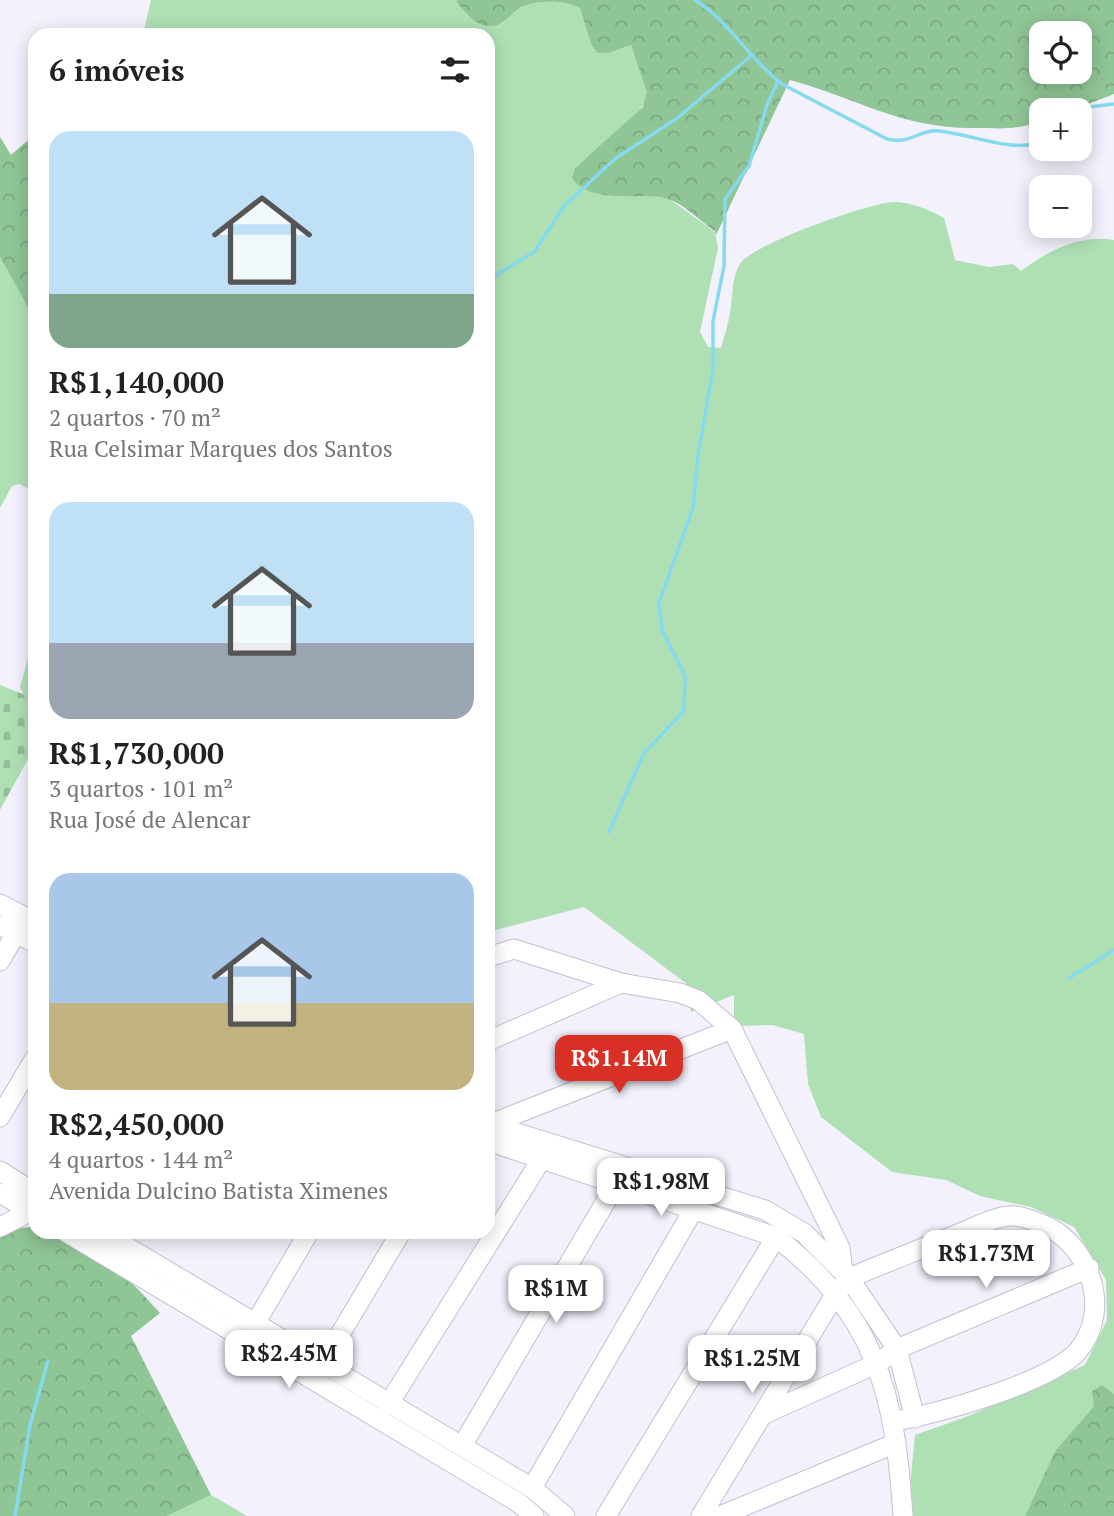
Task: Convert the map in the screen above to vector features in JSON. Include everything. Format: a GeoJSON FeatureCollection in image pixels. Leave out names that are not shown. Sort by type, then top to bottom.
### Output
{"type":"FeatureCollection","features":[{"type":"Feature","properties":{"kind":"street"},"geometry":{"type":"LineString","coordinates":[[0,904],[28,918]]}},
{"type":"Feature","properties":{"kind":"street"},"geometry":{"type":"LineString","coordinates":[[0,961],[8,929],[28,939]]}},
{"type":"Feature","properties":{"kind":"street"},"geometry":{"type":"LineString","coordinates":[[495,955],[514,949],[621,983],[658,987],[698,1000],[732,1029],[840,1248],[843,1281],[878,1363],[894,1421],[903,1516]]}},
{"type":"Feature","properties":{"kind":"street"},"geometry":{"type":"LineString","coordinates":[[495,1038],[621,983]]}},
{"type":"Feature","properties":{"kind":"street"},"geometry":{"type":"LineString","coordinates":[[495,1122],[732,1029]]}},
{"type":"Feature","properties":{"kind":"street"},"geometry":{"type":"LineString","coordinates":[[0,1117],[28,1070]]}},
{"type":"Feature","properties":{"kind":"street"},"geometry":{"type":"LineString","coordinates":[[495,1127],[695,1186],[786,1220],[804,1233],[897,1349],[915,1418]]}},
{"type":"Feature","properties":{"kind":"street"},"geometry":{"type":"LineString","coordinates":[[495,1144],[776,1237],[843,1281]]}},
{"type":"Feature","properties":{"kind":"street"},"geometry":{"type":"LineString","coordinates":[[495,1234],[541,1160]]}},
{"type":"Feature","properties":{"kind":"street"},"geometry":{"type":"LineString","coordinates":[[0,1171],[28,1201]]}},
{"type":"Feature","properties":{"kind":"street"},"geometry":{"type":"LineString","coordinates":[[461,1446],[616,1184]]}},
{"type":"Feature","properties":{"kind":"street"},"geometry":{"type":"LineString","coordinates":[[532,1488],[695,1208],[695,1186]]}},
{"type":"Feature","properties":{"kind":"street"},"geometry":{"type":"LineString","coordinates":[[0,1193],[28,1205]]}},
{"type":"Feature","properties":{"kind":"street"},"geometry":{"type":"LineString","coordinates":[[0,1227],[28,1211]]}},
{"type":"Feature","properties":{"kind":"street"},"geometry":{"type":"LineString","coordinates":[[701,1516],[843,1281],[1010,1216],[1053,1227],[1068,1237],[1081,1251],[1089,1268],[1096,1303],[1094,1322],[1088,1339],[1076,1353],[1062,1364],[974,1402],[894,1421]]}},
{"type":"Feature","properties":{"kind":"street"},"geometry":{"type":"LineString","coordinates":[[606,1516],[776,1237]]}},
{"type":"Feature","properties":{"kind":"street"},"geometry":{"type":"LineString","coordinates":[[78,1239],[519,1503],[534,1516]]}},
{"type":"Feature","properties":{"kind":"street"},"geometry":{"type":"LineString","coordinates":[[114,1239],[256,1322],[388,1405],[532,1488],[565,1516]]}},
{"type":"Feature","properties":{"kind":"street"},"geometry":{"type":"LineString","coordinates":[[256,1322],[305,1239]]}},
{"type":"Feature","properties":{"kind":"street"},"geometry":{"type":"LineString","coordinates":[[323,1363],[397,1239]]}},
{"type":"Feature","properties":{"kind":"street"},"geometry":{"type":"LineString","coordinates":[[388,1405],[492,1239]]}},
{"type":"Feature","properties":{"kind":"street"},"geometry":{"type":"LineString","coordinates":[[764,1414],[878,1363],[897,1349],[1089,1268]]}},
{"type":"Feature","properties":{"kind":"street"},"geometry":{"type":"LineString","coordinates":[[720,1516],[896,1443]]}},
{"type":"Feature","properties":{"kind":"green space"},"geometry":{"type":"Polygon","coordinates":[[[151,0],[456,0],[474,21],[486,26],[500,24],[521,7],[535,3],[559,2],[580,8],[591,44],[597,53],[609,53],[631,45],[647,92],[639,112],[575,168],[596,193],[668,198],[715,232],[718,248],[700,332],[708,347],[721,348],[730,316],[733,284],[740,264],[748,256],[786,236],[860,209],[893,202],[926,209],[944,218],[955,260],[989,267],[1013,264],[1021,271],[1053,251],[1077,242],[1114,240],[1114,1394],[1102,1385],[1094,1406],[1055,1451],[1025,1516],[907,1516],[915,1435],[966,1417],[1085,1365],[1107,1320],[1106,1280],[1074,1227],[1031,1207],[980,1196],[946,1180],[892,1172],[821,1117],[808,1084],[804,1034],[772,1025],[734,1026],[734,995],[691,1012],[687,984],[584,907],[495,930],[495,28],[145,28],[151,0]]]}},
{"type":"Feature","properties":{"kind":"green space"},"geometry":{"type":"Polygon","coordinates":[[[1114,0],[1114,94],[1092,103],[1092,98],[1029,98],[1029,124],[1022,126],[946,127],[900,118],[790,80],[716,235],[715,231],[671,200],[602,194],[580,186],[572,178],[575,168],[643,107],[647,92],[631,45],[609,53],[597,53],[591,44],[580,8],[566,3],[535,3],[521,7],[506,20],[493,26],[474,21],[456,1],[1114,0]]]}},
{"type":"Feature","properties":{"kind":"green space"},"geometry":{"type":"Polygon","coordinates":[[[0,137],[11,155],[28,140],[28,307],[0,257],[0,137]]]}},
{"type":"Feature","properties":{"kind":"green space"},"geometry":{"type":"Polygon","coordinates":[[[0,257],[28,307],[28,488],[19,484],[12,486],[0,508],[0,257]]]}},
{"type":"Feature","properties":{"kind":"green space"},"geometry":{"type":"Polygon","coordinates":[[[28,659],[28,702],[20,687],[28,659]]]}},
{"type":"Feature","properties":{"kind":"green space"},"geometry":{"type":"Polygon","coordinates":[[[0,685],[28,696],[28,759],[0,810],[0,685]]]}},
{"type":"Feature","properties":{"kind":"green space"},"geometry":{"type":"Polygon","coordinates":[[[28,1227],[28,1239],[69,1239],[89,1248],[120,1272],[160,1313],[131,1336],[211,1495],[167,1516],[0,1516],[0,1230],[28,1227]]]}},
{"type":"Feature","properties":{"kind":"green space"},"geometry":{"type":"Polygon","coordinates":[[[1102,1385],[1114,1394],[1114,1516],[1025,1516],[1055,1451],[1094,1406],[1092,1391],[1102,1385]]]}},
{"type":"Feature","properties":{"kind":"green space"},"geometry":{"type":"Polygon","coordinates":[[[211,1495],[247,1516],[167,1516],[211,1495]]]}},
{"type":"Feature","properties":{"kind":"waterway"},"geometry":{"type":"LineString","coordinates":[[695,0],[718,19],[782,84],[887,139],[909,139],[926,132],[939,131],[1005,144],[1029,145]]}},
{"type":"Feature","properties":{"kind":"waterway"},"geometry":{"type":"LineString","coordinates":[[495,276],[534,252],[565,205],[616,158],[676,119],[752,55]]}},
{"type":"Feature","properties":{"kind":"waterway"},"geometry":{"type":"LineString","coordinates":[[609,832],[644,753],[684,711],[685,676],[662,630],[659,603],[693,508],[698,456],[713,369],[713,321],[724,266],[725,199],[749,166],[767,105],[778,81]]}},
{"type":"Feature","properties":{"kind":"waterway"},"geometry":{"type":"LineString","coordinates":[[1092,107],[1114,104]]}},
{"type":"Feature","properties":{"kind":"waterway"},"geometry":{"type":"LineString","coordinates":[[1069,978],[1114,950]]}},
{"type":"Feature","properties":{"kind":"waterway"},"geometry":{"type":"LineString","coordinates":[[15,1516],[30,1425],[48,1361]]}}]}
